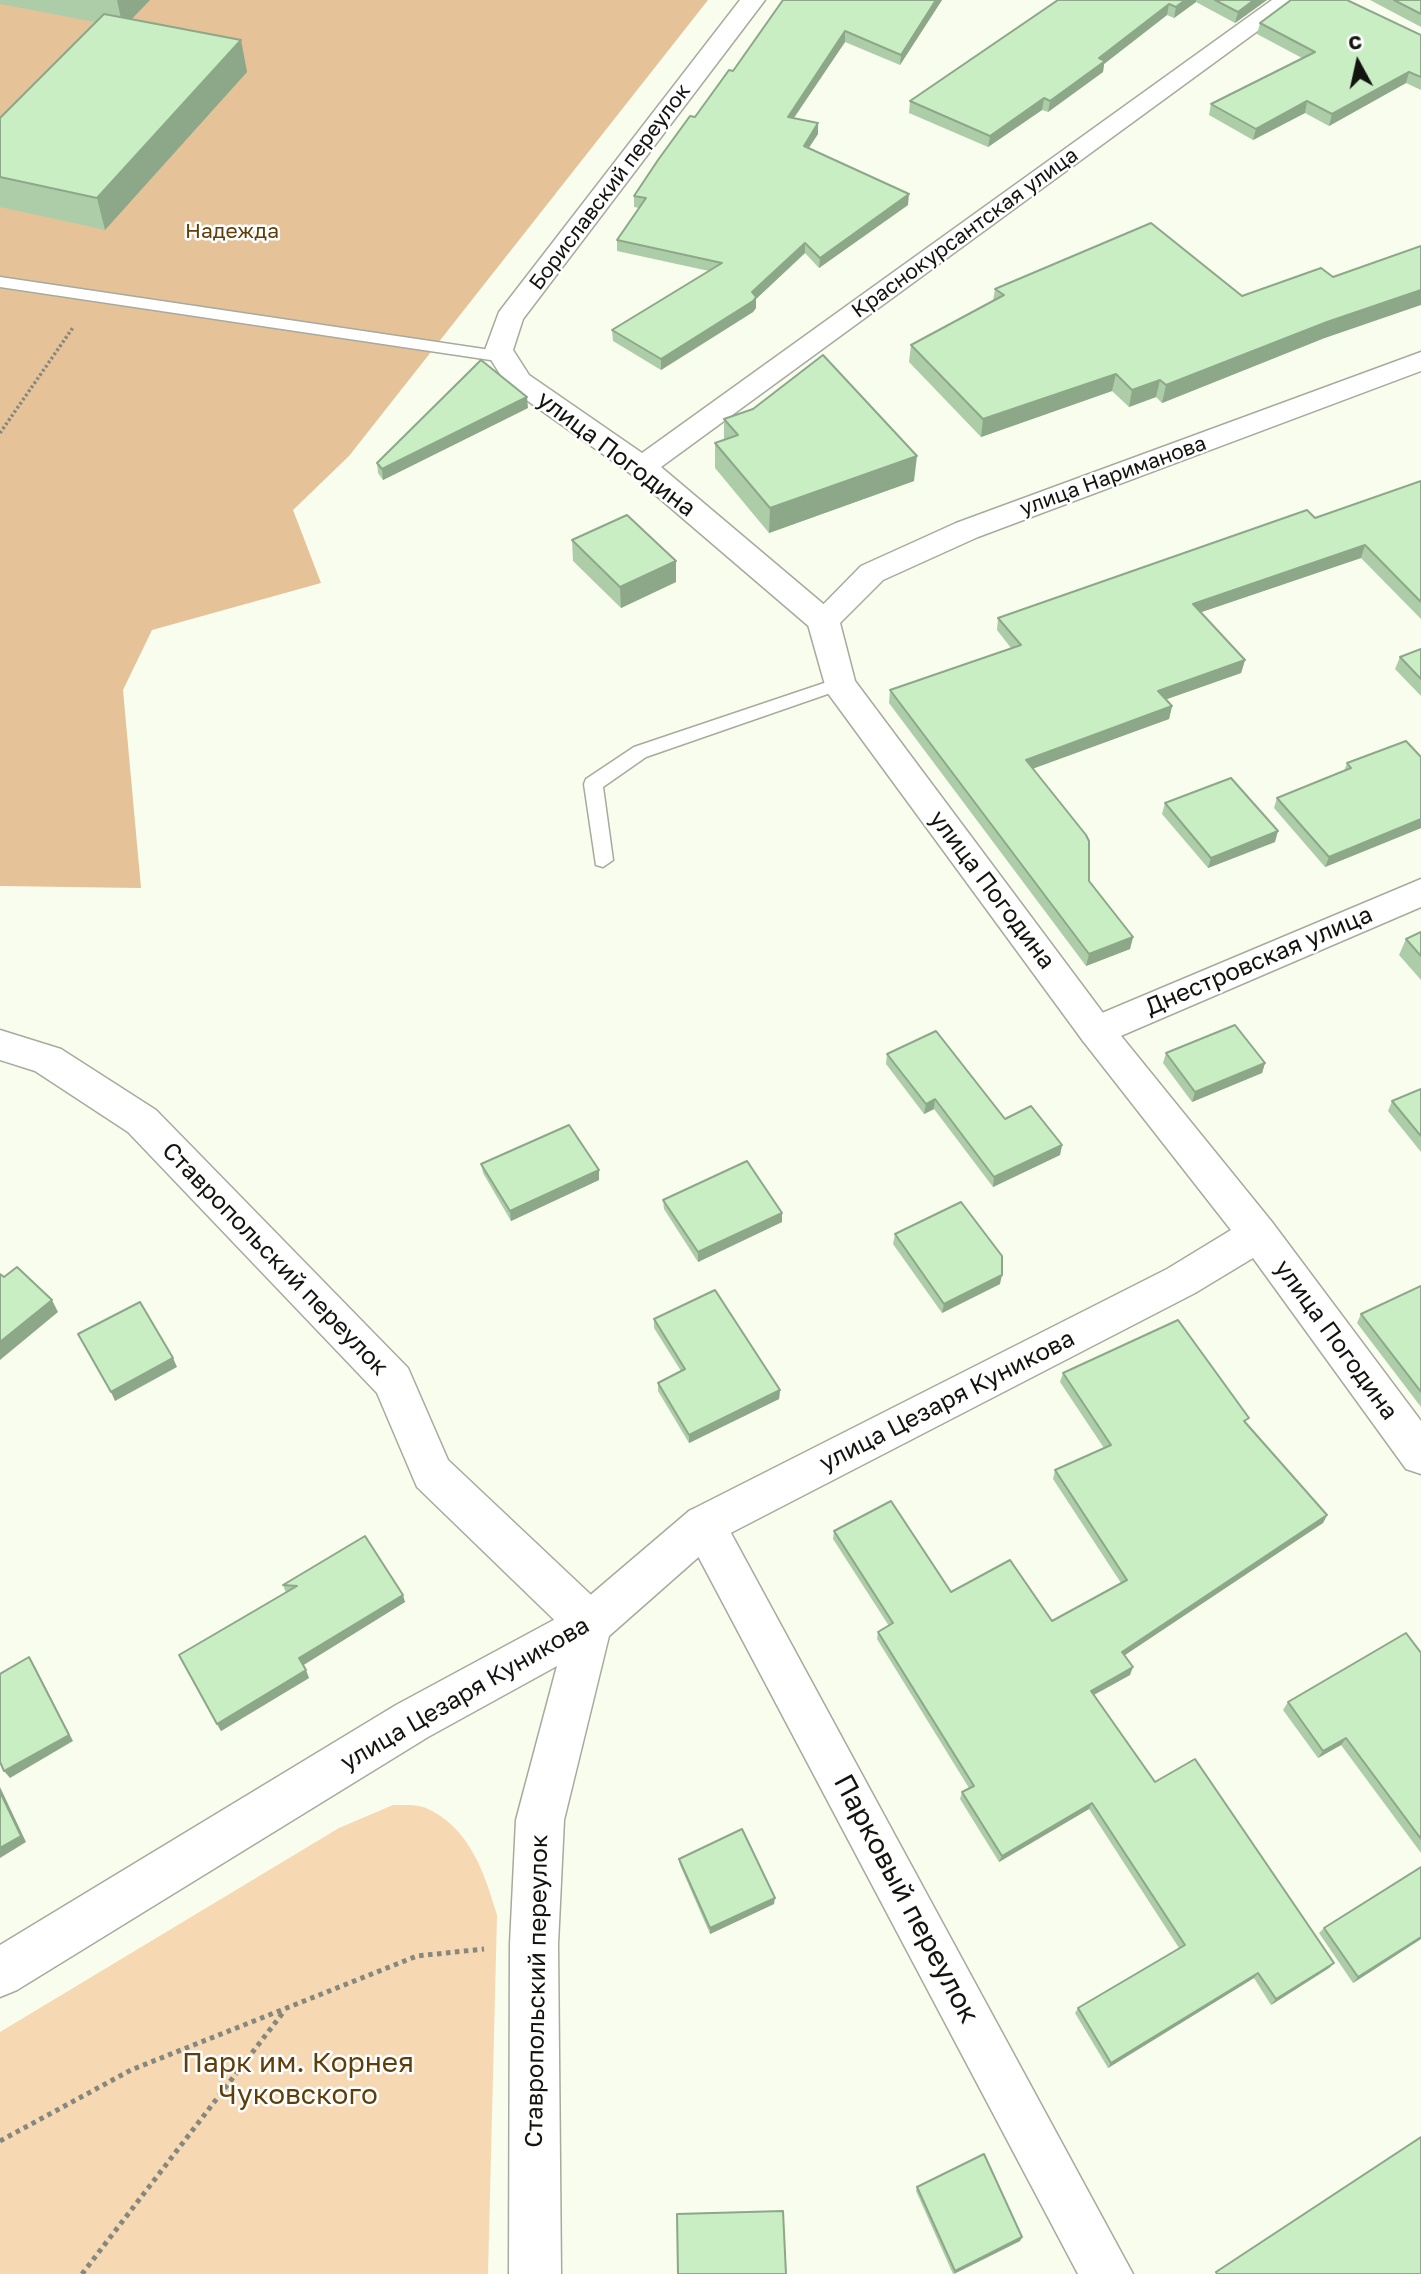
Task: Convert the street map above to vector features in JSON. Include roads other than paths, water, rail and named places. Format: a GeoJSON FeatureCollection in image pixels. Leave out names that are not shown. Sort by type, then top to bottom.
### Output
{"type":"FeatureCollection","features":[{"type":"Feature","properties":{"kind":"street","name":"Бориславский переулок"},"geometry":{"type":"LineString","coordinates":[[511,369],[499,350],[509,318],[753,0]]}},
{"type":"Feature","properties":{"kind":"street","name":"Краснокурсантская улица"},"geometry":{"type":"LineString","coordinates":[[642,467],[1288,0]]}},
{"type":"Feature","properties":{"kind":"street","name":"улица Нариманова"},"geometry":{"type":"LineString","coordinates":[[823,621],[872,573],[967,530],[1421,361]]}},
{"type":"Feature","properties":{"kind":"street","name":"улица Погодина"},"geometry":{"type":"LineString","coordinates":[[511,369],[642,467],[823,621],[839,684],[1096,1031],[1258,1234],[1421,1455]]}},
{"type":"Feature","properties":{"kind":"street","name":"Днестровская улица"},"geometry":{"type":"LineString","coordinates":[[1096,1031],[1421,892]]}},
{"type":"Feature","properties":{"kind":"street","name":"Ставропольский переулок"},"geometry":{"type":"LineString","coordinates":[[0,1045],[48,1060],[142,1121],[393,1381],[432,1473],[590,1624],[540,1820],[534,1944],[535,2274]]}},
{"type":"Feature","properties":{"kind":"street","name":"улица Цезаря Куникова"},"geometry":{"type":"LineString","coordinates":[[0,1973],[412,1721],[590,1624],[704,1525],[1181,1281],[1258,1234]]}},
{"type":"Feature","properties":{"kind":"street","name":"Парковый переулок"},"geometry":{"type":"LineString","coordinates":[[704,1525],[1107,2274]]}},
{"type":"Feature","properties":{"kind":"lane"},"geometry":{"type":"LineString","coordinates":[[0,282],[511,369]]}},
{"type":"Feature","properties":{"kind":"lane"},"geometry":{"type":"LineString","coordinates":[[603,860],[593,784],[639,752],[839,684]]}},
{"type":"Feature","properties":{"kind":"park label","name":"Надежда"},"geometry":{"type":"Point","coordinates":[232,231]}},
{"type":"Feature","properties":{"kind":"park label","name":"Парк им. Корнея Чуковского"},"geometry":{"type":"Point","coordinates":[298,2079]}}]}
